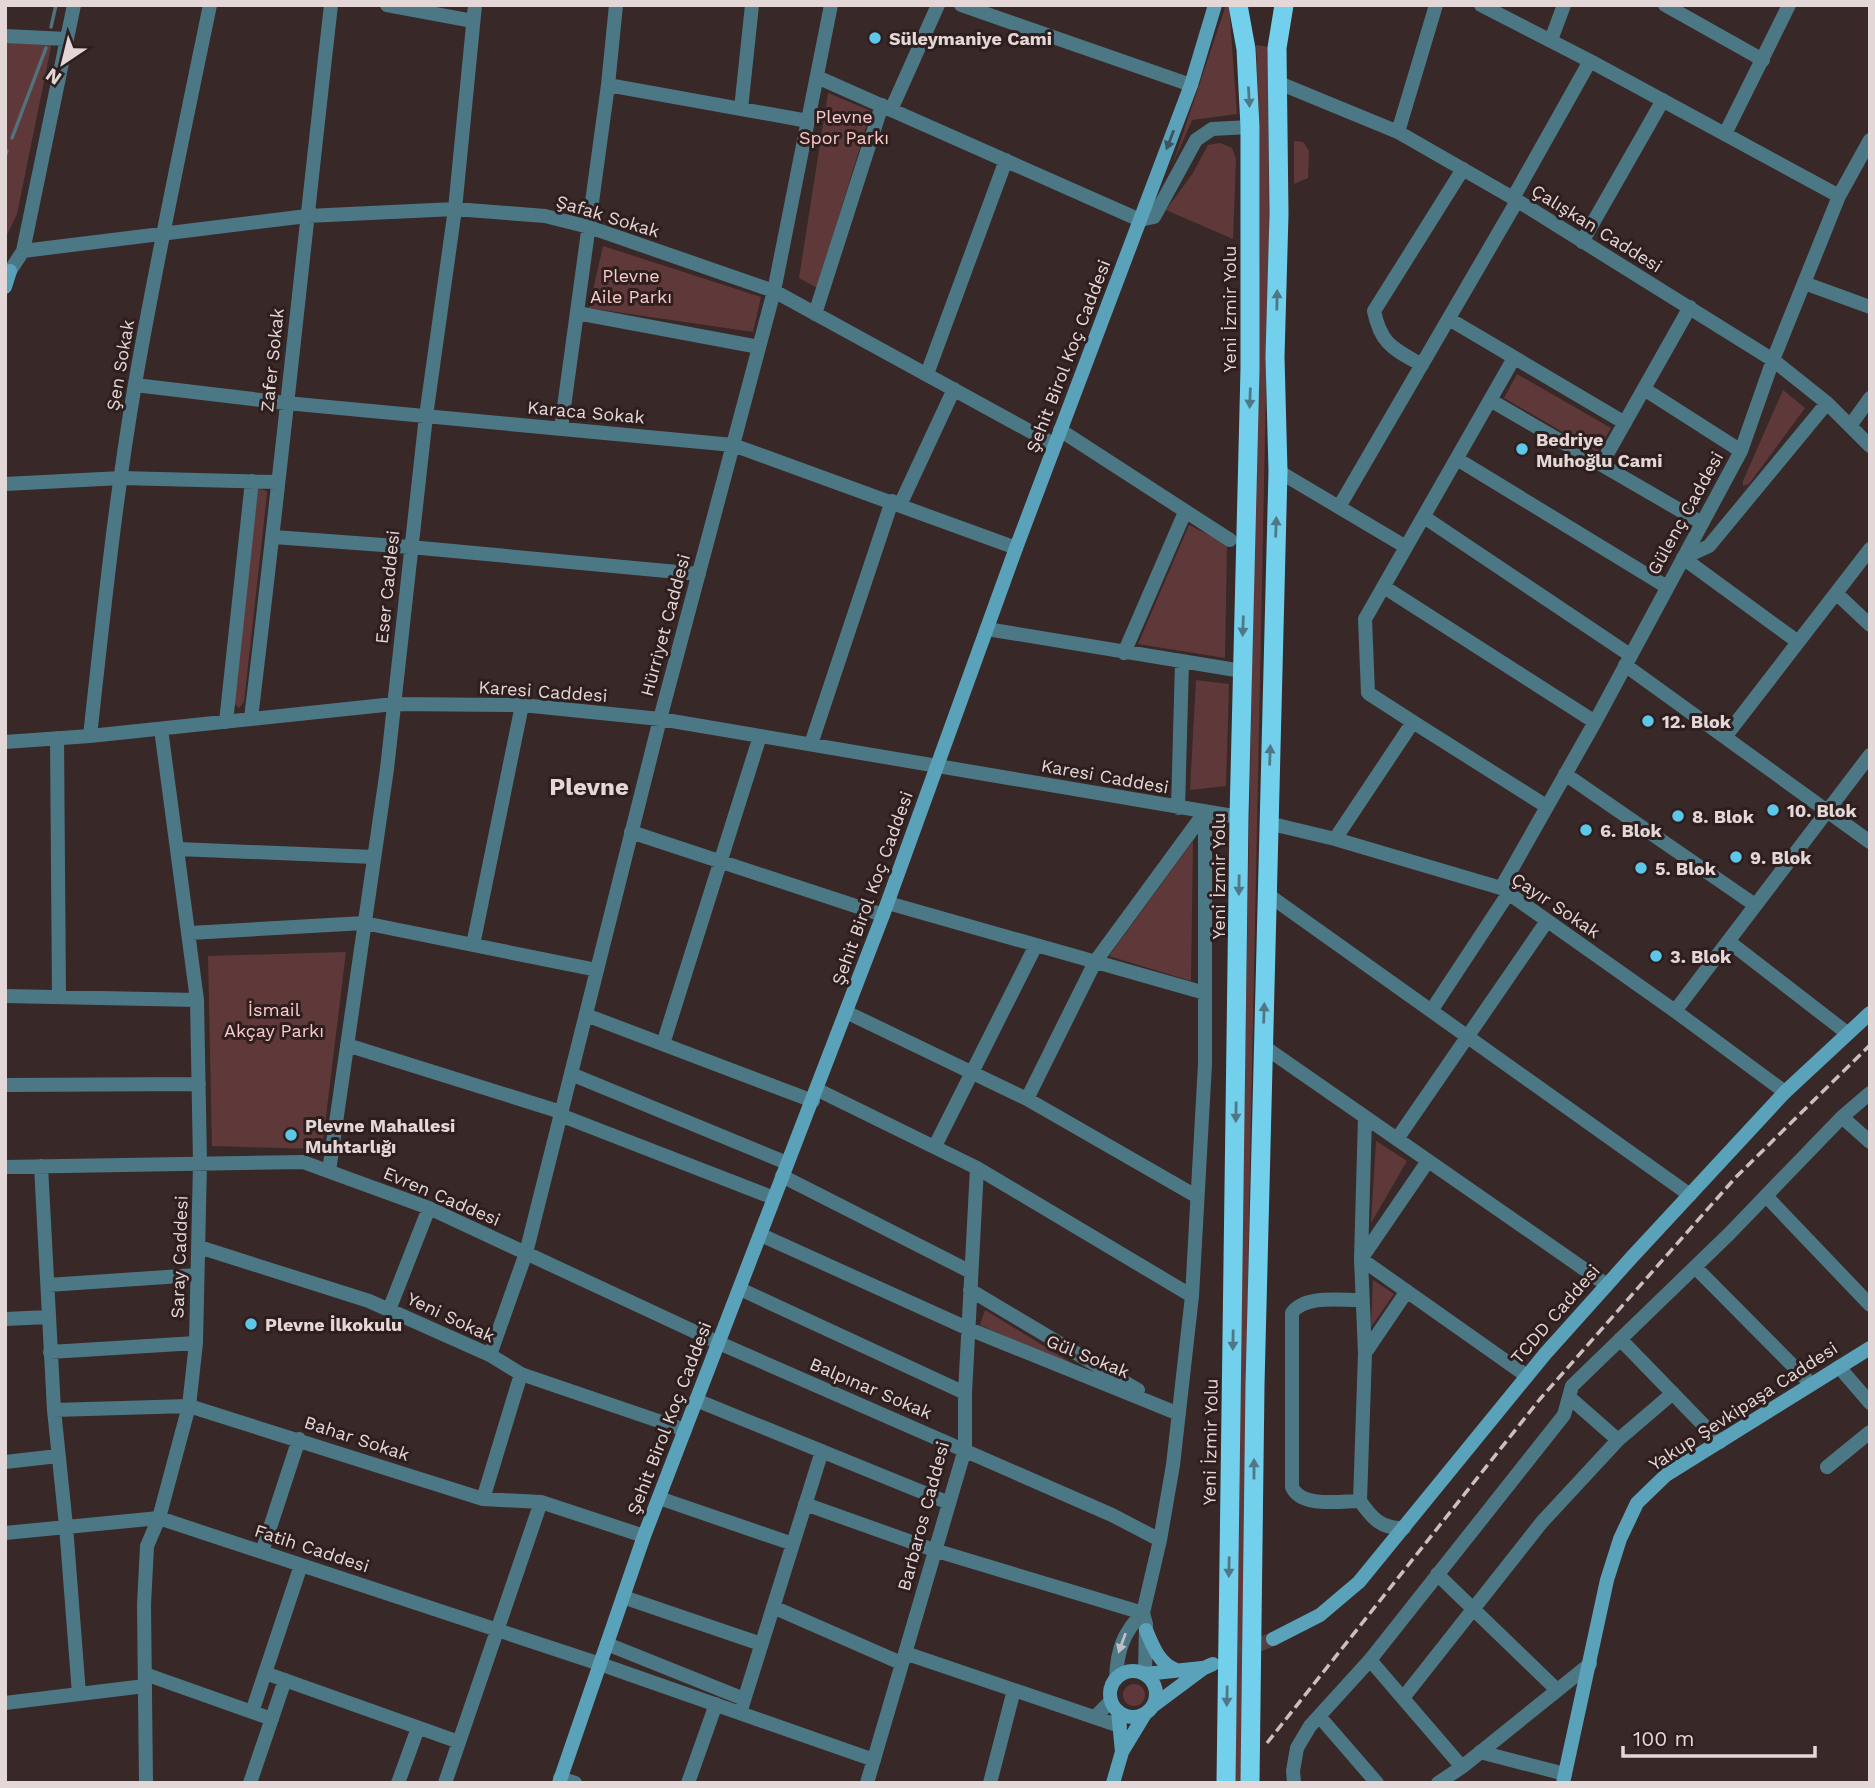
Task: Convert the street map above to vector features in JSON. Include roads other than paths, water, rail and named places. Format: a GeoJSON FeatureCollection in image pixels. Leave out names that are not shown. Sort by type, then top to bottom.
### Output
{"type":"FeatureCollection","features":[{"type":"Feature","properties":{"kind":"highway","name":"Yeni İzmir Yolu"},"geometry":{"type":"LineString","coordinates":[[1226,1783],[1239,817],[1250,369],[1250,127],[1246,48],[1238,5]]}},
{"type":"Feature","properties":{"kind":"highway"},"geometry":{"type":"LineString","coordinates":[[1246,48],[1250,5]]}},
{"type":"Feature","properties":{"kind":"highway"},"geometry":{"type":"LineString","coordinates":[[1250,1783],[1255,1372],[1278,471],[1275,357],[1279,82],[1273,5]]}},
{"type":"Feature","properties":{"kind":"highway"},"geometry":{"type":"LineString","coordinates":[[1277,48],[1284,5]]}},
{"type":"Feature","properties":{"kind":"main road","name":"Şehit Birol Koç Caddesi"},"geometry":{"type":"LineString","coordinates":[[565,1781],[600,1664],[644,1536],[886,909],[1016,548],[1191,85],[1215,5]]}},
{"type":"Feature","properties":{"kind":"main road"},"geometry":{"type":"LineString","coordinates":[[5,287],[7,271]]}},
{"type":"Feature","properties":{"kind":"main road","name":"TCDD Caddesi"},"geometry":{"type":"LineString","coordinates":[[1273,1639],[1320,1615],[1341,1600],[1378,1560],[1527,1376],[1607,1285],[1786,1093],[1870,1013]]}},
{"type":"Feature","properties":{"kind":"main road","name":"Yakup Şevkipaşa Caddesi"},"geometry":{"type":"LineString","coordinates":[[1564,1778],[1607,1580],[1620,1539],[1637,1503],[1666,1475],[1870,1348]]}},
{"type":"Feature","properties":{"kind":"main road"},"geometry":{"type":"LineString","coordinates":[[1146,1630],[1159,1658],[1167,1666],[1177,1670]]}},
{"type":"Feature","properties":{"kind":"main road"},"geometry":{"type":"LineString","coordinates":[[1117,1713],[1129,1717],[1149,1710],[1208,1666],[1145,1674],[1130,1671],[1116,1679],[1112,1685],[1122,1752]]}},
{"type":"Feature","properties":{"kind":"main road"},"geometry":{"type":"LineString","coordinates":[[1113,1783],[1122,1752],[1149,1710],[1156,1692],[1151,1679],[1145,1674]]}},
{"type":"Feature","properties":{"kind":"street"},"geometry":{"type":"LineString","coordinates":[[7,271],[23,250],[74,5]]}},
{"type":"Feature","properties":{"kind":"street","name":"Şen Sokak"},"geometry":{"type":"LineString","coordinates":[[90,736],[135,385],[210,5]]}},
{"type":"Feature","properties":{"kind":"street","name":"Zafer Sokak"},"geometry":{"type":"LineString","coordinates":[[251,718],[274,537],[286,404],[331,5]]}},
{"type":"Feature","properties":{"kind":"street"},"geometry":{"type":"LineString","coordinates":[[387,5],[473,21]]}},
{"type":"Feature","properties":{"kind":"street","name":"Eser Caddesi"},"geometry":{"type":"LineString","coordinates":[[330,1171],[387,769],[410,547],[455,209],[475,5]]}},
{"type":"Feature","properties":{"kind":"street"},"geometry":{"type":"LineString","coordinates":[[561,429],[608,85],[616,5]]}},
{"type":"Feature","properties":{"kind":"street"},"geometry":{"type":"LineString","coordinates":[[741,109],[752,5]]}},
{"type":"Feature","properties":{"kind":"street","name":"Hürriyet Caddesi"},"geometry":{"type":"LineString","coordinates":[[490,1355],[526,1253],[660,719],[774,290],[831,5]]}},
{"type":"Feature","properties":{"kind":"street"},"geometry":{"type":"LineString","coordinates":[[815,314],[887,108],[938,5]]}},
{"type":"Feature","properties":{"kind":"street"},"geometry":{"type":"LineString","coordinates":[[1398,132],[1436,5]]}},
{"type":"Feature","properties":{"kind":"street"},"geometry":{"type":"LineString","coordinates":[[1481,5],[1839,196]]}},
{"type":"Feature","properties":{"kind":"street"},"geometry":{"type":"LineString","coordinates":[[1551,40],[1564,5]]}},
{"type":"Feature","properties":{"kind":"street"},"geometry":{"type":"LineString","coordinates":[[1665,5],[1763,60]]}},
{"type":"Feature","properties":{"kind":"street"},"geometry":{"type":"LineString","coordinates":[[1725,134],[1789,5]]}},
{"type":"Feature","properties":{"kind":"street"},"geometry":{"type":"LineString","coordinates":[[966,6],[1191,85]]}},
{"type":"Feature","properties":{"kind":"street"},"geometry":{"type":"LineString","coordinates":[[5,36],[67,39]]}},
{"type":"Feature","properties":{"kind":"street"},"geometry":{"type":"LineString","coordinates":[[1339,508],[1449,319],[1590,61]]}},
{"type":"Feature","properties":{"kind":"street"},"geometry":{"type":"LineString","coordinates":[[817,77],[1140,220],[1154,217],[1196,139],[1212,129],[1250,127]]}},
{"type":"Feature","properties":{"kind":"street","name":"Çalışkan Caddesi"},"geometry":{"type":"LineString","coordinates":[[1279,82],[1398,132],[1690,307],[1773,360],[1827,404],[1870,446]]}},
{"type":"Feature","properties":{"kind":"street"},"geometry":{"type":"LineString","coordinates":[[608,85],[808,121]]}},
{"type":"Feature","properties":{"kind":"street"},"geometry":{"type":"LineString","coordinates":[[1582,242],[1663,100]]}},
{"type":"Feature","properties":{"kind":"street","name":"Gülenç Caddesi"},"geometry":{"type":"LineString","coordinates":[[1431,1011],[1504,891],[1546,806],[1595,722],[1741,451],[1773,360],[1839,196],[1870,140]]}},
{"type":"Feature","properties":{"kind":"street"},"geometry":{"type":"LineString","coordinates":[[927,374],[1006,160]]}},
{"type":"Feature","properties":{"kind":"street"},"geometry":{"type":"LineString","coordinates":[[1422,365],[1388,345],[1378,329],[1374,311],[1463,169]]}},
{"type":"Feature","properties":{"kind":"street","name":"Şafak Sokak"},"geometry":{"type":"LineString","coordinates":[[23,250],[307,216],[455,209],[545,216],[589,227],[774,290],[1055,445]]}},
{"type":"Feature","properties":{"kind":"street"},"geometry":{"type":"LineString","coordinates":[[1804,283],[1870,307]]}},
{"type":"Feature","properties":{"kind":"street"},"geometry":{"type":"LineString","coordinates":[[1602,463],[1690,307]]}},
{"type":"Feature","properties":{"kind":"street"},"geometry":{"type":"LineString","coordinates":[[577,313],[759,347]]}},
{"type":"Feature","properties":{"kind":"street"},"geometry":{"type":"LineString","coordinates":[[1449,319],[1625,423]]}},
{"type":"Feature","properties":{"kind":"street"},"geometry":{"type":"LineString","coordinates":[[1514,358],[1365,619],[1368,693],[1546,806]]}},
{"type":"Feature","properties":{"kind":"street","name":"Karaca Sokak"},"geometry":{"type":"LineString","coordinates":[[135,385],[286,404],[733,445],[1016,548]]}},
{"type":"Feature","properties":{"kind":"street"},"geometry":{"type":"LineString","coordinates":[[811,744],[896,503],[954,389]]}},
{"type":"Feature","properties":{"kind":"street"},"geometry":{"type":"LineString","coordinates":[[1644,389],[1741,451]]}},
{"type":"Feature","properties":{"kind":"street"},"geometry":{"type":"LineString","coordinates":[[1850,426],[1870,398]]}},
{"type":"Feature","properties":{"kind":"street"},"geometry":{"type":"LineString","coordinates":[[1490,400],[1702,523]]}},
{"type":"Feature","properties":{"kind":"street"},"geometry":{"type":"LineString","coordinates":[[1798,642],[1684,558],[1709,546],[1827,404]]}},
{"type":"Feature","properties":{"kind":"street"},"geometry":{"type":"LineString","coordinates":[[1060,430],[1230,540]]}},
{"type":"Feature","properties":{"kind":"street"},"geometry":{"type":"LineString","coordinates":[[1457,459],[1667,587]]}},
{"type":"Feature","properties":{"kind":"street"},"geometry":{"type":"LineString","coordinates":[[1278,471],[1406,547]]}},
{"type":"Feature","properties":{"kind":"street"},"geometry":{"type":"LineString","coordinates":[[5,484],[121,478],[278,482]]}},
{"type":"Feature","properties":{"kind":"street"},"geometry":{"type":"LineString","coordinates":[[226,722],[252,481]]}},
{"type":"Feature","properties":{"kind":"street"},"geometry":{"type":"LineString","coordinates":[[1124,653],[1185,512]]}},
{"type":"Feature","properties":{"kind":"street"},"geometry":{"type":"LineString","coordinates":[[1424,517],[1628,660],[1725,737],[1870,842]]}},
{"type":"Feature","properties":{"kind":"street"},"geometry":{"type":"LineString","coordinates":[[274,537],[699,573]]}},
{"type":"Feature","properties":{"kind":"street"},"geometry":{"type":"LineString","coordinates":[[1725,737],[1870,549]]}},
{"type":"Feature","properties":{"kind":"street"},"geometry":{"type":"LineString","coordinates":[[1384,587],[1595,722]]}},
{"type":"Feature","properties":{"kind":"street"},"geometry":{"type":"LineString","coordinates":[[1836,593],[1870,625]]}},
{"type":"Feature","properties":{"kind":"street"},"geometry":{"type":"LineString","coordinates":[[987,629],[1242,671]]}},
{"type":"Feature","properties":{"kind":"street"},"geometry":{"type":"LineString","coordinates":[[1178,808],[1182,662]]}},
{"type":"Feature","properties":{"kind":"street","name":"Karesi Caddesi"},"geometry":{"type":"LineString","coordinates":[[5,742],[90,736],[394,704],[522,705],[660,719],[1239,817]]}},
{"type":"Feature","properties":{"kind":"street"},"geometry":{"type":"LineString","coordinates":[[473,945],[522,705]]}},
{"type":"Feature","properties":{"kind":"street"},"geometry":{"type":"LineString","coordinates":[[1335,839],[1413,722]]}},
{"type":"Feature","properties":{"kind":"street","name":"Saray Caddesi"},"geometry":{"type":"LineString","coordinates":[[146,1783],[147,1546],[159,1518],[189,1406],[196,1343],[196,1275],[199,1247],[197,1000],[161,729]]}},
{"type":"Feature","properties":{"kind":"street"},"geometry":{"type":"LineString","coordinates":[[663,1044],[760,736]]}},
{"type":"Feature","properties":{"kind":"street"},"geometry":{"type":"LineString","coordinates":[[57,738],[59,997]]}},
{"type":"Feature","properties":{"kind":"street"},"geometry":{"type":"LineString","coordinates":[[1675,1011],[1870,755]]}},
{"type":"Feature","properties":{"kind":"street"},"geometry":{"type":"LineString","coordinates":[[1565,774],[1755,905]]}},
{"type":"Feature","properties":{"kind":"street"},"geometry":{"type":"LineString","coordinates":[[1027,1099],[1095,962],[1205,812]]}},
{"type":"Feature","properties":{"kind":"street"},"geometry":{"type":"LineString","coordinates":[[1145,1674],[1146,1630],[1143,1613],[1160,1540],[1179,1414],[1192,1296],[1205,1064],[1205,812]]}},
{"type":"Feature","properties":{"kind":"street","name":"Çayır Sokak"},"geometry":{"type":"LineString","coordinates":[[1268,823],[1335,839],[1504,891],[1786,1093]]}},
{"type":"Feature","properties":{"kind":"street"},"geometry":{"type":"LineString","coordinates":[[631,832],[721,862],[886,909],[1036,945],[1205,993]]}},
{"type":"Feature","properties":{"kind":"street"},"geometry":{"type":"LineString","coordinates":[[178,849],[374,857]]}},
{"type":"Feature","properties":{"kind":"street"},"geometry":{"type":"LineString","coordinates":[[1267,894],[1690,1195]]}},
{"type":"Feature","properties":{"kind":"street"},"geometry":{"type":"LineString","coordinates":[[1397,1139],[1547,921]]}},
{"type":"Feature","properties":{"kind":"street"},"geometry":{"type":"LineString","coordinates":[[190,933],[364,923],[597,970]]}},
{"type":"Feature","properties":{"kind":"street"},"geometry":{"type":"LineString","coordinates":[[1728,941],[1847,1033]]}},
{"type":"Feature","properties":{"kind":"street"},"geometry":{"type":"LineString","coordinates":[[935,1146],[1036,945]]}},
{"type":"Feature","properties":{"kind":"street"},"geometry":{"type":"LineString","coordinates":[[5,996],[197,1000]]}},
{"type":"Feature","properties":{"kind":"street"},"geometry":{"type":"LineString","coordinates":[[846,1012],[1027,1099],[1196,1196]]}},
{"type":"Feature","properties":{"kind":"street"},"geometry":{"type":"LineString","coordinates":[[586,1015],[816,1095],[935,1146],[977,1168],[1192,1296]]}},
{"type":"Feature","properties":{"kind":"street"},"geometry":{"type":"LineString","coordinates":[[347,1045],[561,1113],[774,1198]]}},
{"type":"Feature","properties":{"kind":"street"},"geometry":{"type":"LineString","coordinates":[[1263,1046],[1607,1285]]}},
{"type":"Feature","properties":{"kind":"street"},"geometry":{"type":"LineString","coordinates":[[571,1074],[785,1169],[971,1272]]}},
{"type":"Feature","properties":{"kind":"street"},"geometry":{"type":"LineString","coordinates":[[5,1085],[199,1084]]}},
{"type":"Feature","properties":{"kind":"street"},"geometry":{"type":"LineString","coordinates":[[1294,1783],[1297,1748],[1564,1415],[1572,1386],[1695,1267],[1842,1117],[1870,1093]]}},
{"type":"Feature","properties":{"kind":"street"},"geometry":{"type":"LineString","coordinates":[[1365,1117],[1361,1259],[1365,1353],[1360,1501],[1373,1518],[1391,1529],[1404,1528]]}},
{"type":"Feature","properties":{"kind":"street"},"geometry":{"type":"LineString","coordinates":[[1842,1117],[1870,1142]]}},
{"type":"Feature","properties":{"kind":"street"},"geometry":{"type":"LineString","coordinates":[[1361,1259],[1428,1161]]}},
{"type":"Feature","properties":{"kind":"street","name":"Evren Caddesi"},"geometry":{"type":"LineString","coordinates":[[5,1167],[303,1162],[429,1208],[719,1343]]}},
{"type":"Feature","properties":{"kind":"street"},"geometry":{"type":"LineString","coordinates":[[41,1166],[54,1410],[79,1694]]}},
{"type":"Feature","properties":{"kind":"street","name":"Barbaros Caddesi"},"geometry":{"type":"LineString","coordinates":[[867,1783],[965,1450],[965,1393],[977,1168]]}},
{"type":"Feature","properties":{"kind":"street"},"geometry":{"type":"LineString","coordinates":[[1766,1196],[1870,1305]]}},
{"type":"Feature","properties":{"kind":"street"},"geometry":{"type":"LineString","coordinates":[[389,1310],[429,1208]]}},
{"type":"Feature","properties":{"kind":"street","name":"Gül Sokak"},"geometry":{"type":"LineString","coordinates":[[761,1235],[969,1329],[1179,1414]]}},
{"type":"Feature","properties":{"kind":"street","name":"Yeni Sokak"},"geometry":{"type":"LineString","coordinates":[[199,1247],[369,1301],[490,1355],[521,1374],[685,1430]]}},
{"type":"Feature","properties":{"kind":"street"},"geometry":{"type":"LineString","coordinates":[[1361,1259],[1527,1376]]}},
{"type":"Feature","properties":{"kind":"street"},"geometry":{"type":"LineString","coordinates":[[1695,1267],[1811,1384]]}},
{"type":"Feature","properties":{"kind":"street"},"geometry":{"type":"LineString","coordinates":[[48,1285],[196,1275]]}},
{"type":"Feature","properties":{"kind":"street"},"geometry":{"type":"LineString","coordinates":[[740,1289],[965,1393]]}},
{"type":"Feature","properties":{"kind":"street","name":"Gül Sokak"},"geometry":{"type":"LineString","coordinates":[[970,1290],[1179,1414]]}},
{"type":"Feature","properties":{"kind":"street"},"geometry":{"type":"LineString","coordinates":[[1365,1353],[1407,1291]]}},
{"type":"Feature","properties":{"kind":"street"},"geometry":{"type":"LineString","coordinates":[[1360,1501],[1306,1500],[1296,1495],[1292,1487],[1293,1314],[1297,1307],[1307,1302],[1363,1300]]}},
{"type":"Feature","properties":{"kind":"street"},"geometry":{"type":"LineString","coordinates":[[5,1320],[48,1317]]}},
{"type":"Feature","properties":{"kind":"street"},"geometry":{"type":"LineString","coordinates":[[1620,1339],[1720,1442]]}},
{"type":"Feature","properties":{"kind":"street"},"geometry":{"type":"LineString","coordinates":[[50,1352],[196,1343]]}},
{"type":"Feature","properties":{"kind":"street","name":"Balpınar Sokak"},"geometry":{"type":"LineString","coordinates":[[719,1343],[1112,1515],[1160,1540]]}},
{"type":"Feature","properties":{"kind":"street"},"geometry":{"type":"LineString","coordinates":[[1839,1367],[1870,1403]]}},
{"type":"Feature","properties":{"kind":"street"},"geometry":{"type":"LineString","coordinates":[[483,1499],[521,1374]]}},
{"type":"Feature","properties":{"kind":"street"},"geometry":{"type":"LineString","coordinates":[[1403,1698],[1542,1522],[1618,1440],[1672,1393]]}},
{"type":"Feature","properties":{"kind":"street"},"geometry":{"type":"LineString","coordinates":[[1569,1397],[1618,1440]]}},
{"type":"Feature","properties":{"kind":"street"},"geometry":{"type":"LineString","coordinates":[[696,1400],[949,1503]]}},
{"type":"Feature","properties":{"kind":"street","name":"Bahar Sokak"},"geometry":{"type":"LineString","coordinates":[[54,1410],[189,1406],[483,1499],[541,1502],[644,1536]]}},
{"type":"Feature","properties":{"kind":"street"},"geometry":{"type":"LineString","coordinates":[[1828,1467],[1870,1433]]}},
{"type":"Feature","properties":{"kind":"street"},"geometry":{"type":"LineString","coordinates":[[262,1552],[299,1439]]}},
{"type":"Feature","properties":{"kind":"street"},"geometry":{"type":"LineString","coordinates":[[742,1706],[822,1451]]}},
{"type":"Feature","properties":{"kind":"street"},"geometry":{"type":"LineString","coordinates":[[5,1462],[58,1456]]}},
{"type":"Feature","properties":{"kind":"street"},"geometry":{"type":"LineString","coordinates":[[659,1498],[793,1544]]}},
{"type":"Feature","properties":{"kind":"street"},"geometry":{"type":"LineString","coordinates":[[445,1783],[541,1502]]}},
{"type":"Feature","properties":{"kind":"street"},"geometry":{"type":"LineString","coordinates":[[805,1504],[934,1550],[1143,1613]]}},
{"type":"Feature","properties":{"kind":"street","name":"Fatih Caddesi"},"geometry":{"type":"LineString","coordinates":[[5,1533],[159,1518],[716,1704],[742,1706]]}},
{"type":"Feature","properties":{"kind":"street"},"geometry":{"type":"LineString","coordinates":[[252,1712],[301,1565]]}},
{"type":"Feature","properties":{"kind":"street"},"geometry":{"type":"LineString","coordinates":[[1437,1574],[1556,1689]]}},
{"type":"Feature","properties":{"kind":"street"},"geometry":{"type":"LineString","coordinates":[[623,1597],[761,1644]]}},
{"type":"Feature","properties":{"kind":"street"},"geometry":{"type":"LineString","coordinates":[[773,1607],[903,1658],[1095,1717],[1117,1713]]}},
{"type":"Feature","properties":{"kind":"street"},"geometry":{"type":"LineString","coordinates":[[1116,1679],[1120,1645],[1129,1626],[1143,1613]]}},
{"type":"Feature","properties":{"kind":"street"},"geometry":{"type":"LineString","coordinates":[[607,1644],[742,1706],[874,1760]]}},
{"type":"Feature","properties":{"kind":"street"},"geometry":{"type":"LineString","coordinates":[[1370,1660],[1462,1767]]}},
{"type":"Feature","properties":{"kind":"street"},"geometry":{"type":"LineString","coordinates":[[1438,1783],[1462,1767],[1590,1664]]}},
{"type":"Feature","properties":{"kind":"street"},"geometry":{"type":"LineString","coordinates":[[265,1673],[459,1742]]}},
{"type":"Feature","properties":{"kind":"street"},"geometry":{"type":"LineString","coordinates":[[5,1703],[79,1694],[145,1680],[272,1719]]}},
{"type":"Feature","properties":{"kind":"street"},"geometry":{"type":"LineString","coordinates":[[250,1783],[285,1680]]}},
{"type":"Feature","properties":{"kind":"street"},"geometry":{"type":"LineString","coordinates":[[990,1783],[1014,1690]]}},
{"type":"Feature","properties":{"kind":"street"},"geometry":{"type":"LineString","coordinates":[[688,1783],[716,1704]]}},
{"type":"Feature","properties":{"kind":"street"},"geometry":{"type":"LineString","coordinates":[[1095,1717],[1117,1713]]}},
{"type":"Feature","properties":{"kind":"street"},"geometry":{"type":"LineString","coordinates":[[1320,1716],[1377,1783]]}},
{"type":"Feature","properties":{"kind":"street"},"geometry":{"type":"LineString","coordinates":[[416,1783],[399,1780],[418,1728]]}},
{"type":"Feature","properties":{"kind":"street"},"geometry":{"type":"LineString","coordinates":[[1480,1752],[1564,1778]]}},
{"type":"Feature","properties":{"kind":"waterway"},"geometry":{"type":"LineString","coordinates":[[51,27],[56,5]]}},
{"type":"Feature","properties":{"kind":"waterway"},"geometry":{"type":"LineString","coordinates":[[12,138],[46,48]]}},
{"type":"Feature","properties":{"kind":"waterway"},"geometry":{"type":"LineString","coordinates":[[5,156],[7,151]]}},
{"type":"Feature","properties":{"kind":"tunnel"},"geometry":{"type":"LineString","coordinates":[[1220,1661],[1273,1639]]}},
{"type":"Feature","properties":{"kind":"railway"},"geometry":{"type":"LineString","coordinates":[[1267,1743],[1540,1399],[1736,1177],[1870,1045]]}},
{"type":"Feature","properties":{"kind":"place","name":"Süleymaniye Cami"},"geometry":{"type":"Point","coordinates":[875,38]}},
{"type":"Feature","properties":{"kind":"place","name":"Bedriye Muhoğlu Cami"},"geometry":{"type":"Point","coordinates":[1522,449]}},
{"type":"Feature","properties":{"kind":"place","name":"12. Blok"},"geometry":{"type":"Point","coordinates":[1648,721]}},
{"type":"Feature","properties":{"kind":"place","name":"10. Blok"},"geometry":{"type":"Point","coordinates":[1773,810]}},
{"type":"Feature","properties":{"kind":"place","name":"8. Blok"},"geometry":{"type":"Point","coordinates":[1678,816]}},
{"type":"Feature","properties":{"kind":"place","name":"6. Blok"},"geometry":{"type":"Point","coordinates":[1586,830]}},
{"type":"Feature","properties":{"kind":"place","name":"9. Blok"},"geometry":{"type":"Point","coordinates":[1736,857]}},
{"type":"Feature","properties":{"kind":"place","name":"5. Blok"},"geometry":{"type":"Point","coordinates":[1641,868]}},
{"type":"Feature","properties":{"kind":"place","name":"3. Blok"},"geometry":{"type":"Point","coordinates":[1656,956]}},
{"type":"Feature","properties":{"kind":"place","name":"Plevne Mahallesi Muhtarlığı"},"geometry":{"type":"Point","coordinates":[291,1135]}},
{"type":"Feature","properties":{"kind":"place","name":"Plevne İlkokulu"},"geometry":{"type":"Point","coordinates":[251,1324]}},
{"type":"Feature","properties":{"kind":"district","name":"Plevne"},"geometry":{"type":"Point","coordinates":[589,787]}},
{"type":"Feature","properties":{"kind":"park label","name":"Plevne Spor Parkı"},"geometry":{"type":"Point","coordinates":[844,126]}},
{"type":"Feature","properties":{"kind":"park label","name":"Plevne Aile Parkı"},"geometry":{"type":"Point","coordinates":[631,285]}},
{"type":"Feature","properties":{"kind":"park label","name":"İsmail Akçay Parkı"},"geometry":{"type":"Point","coordinates":[274,1019]}}]}
